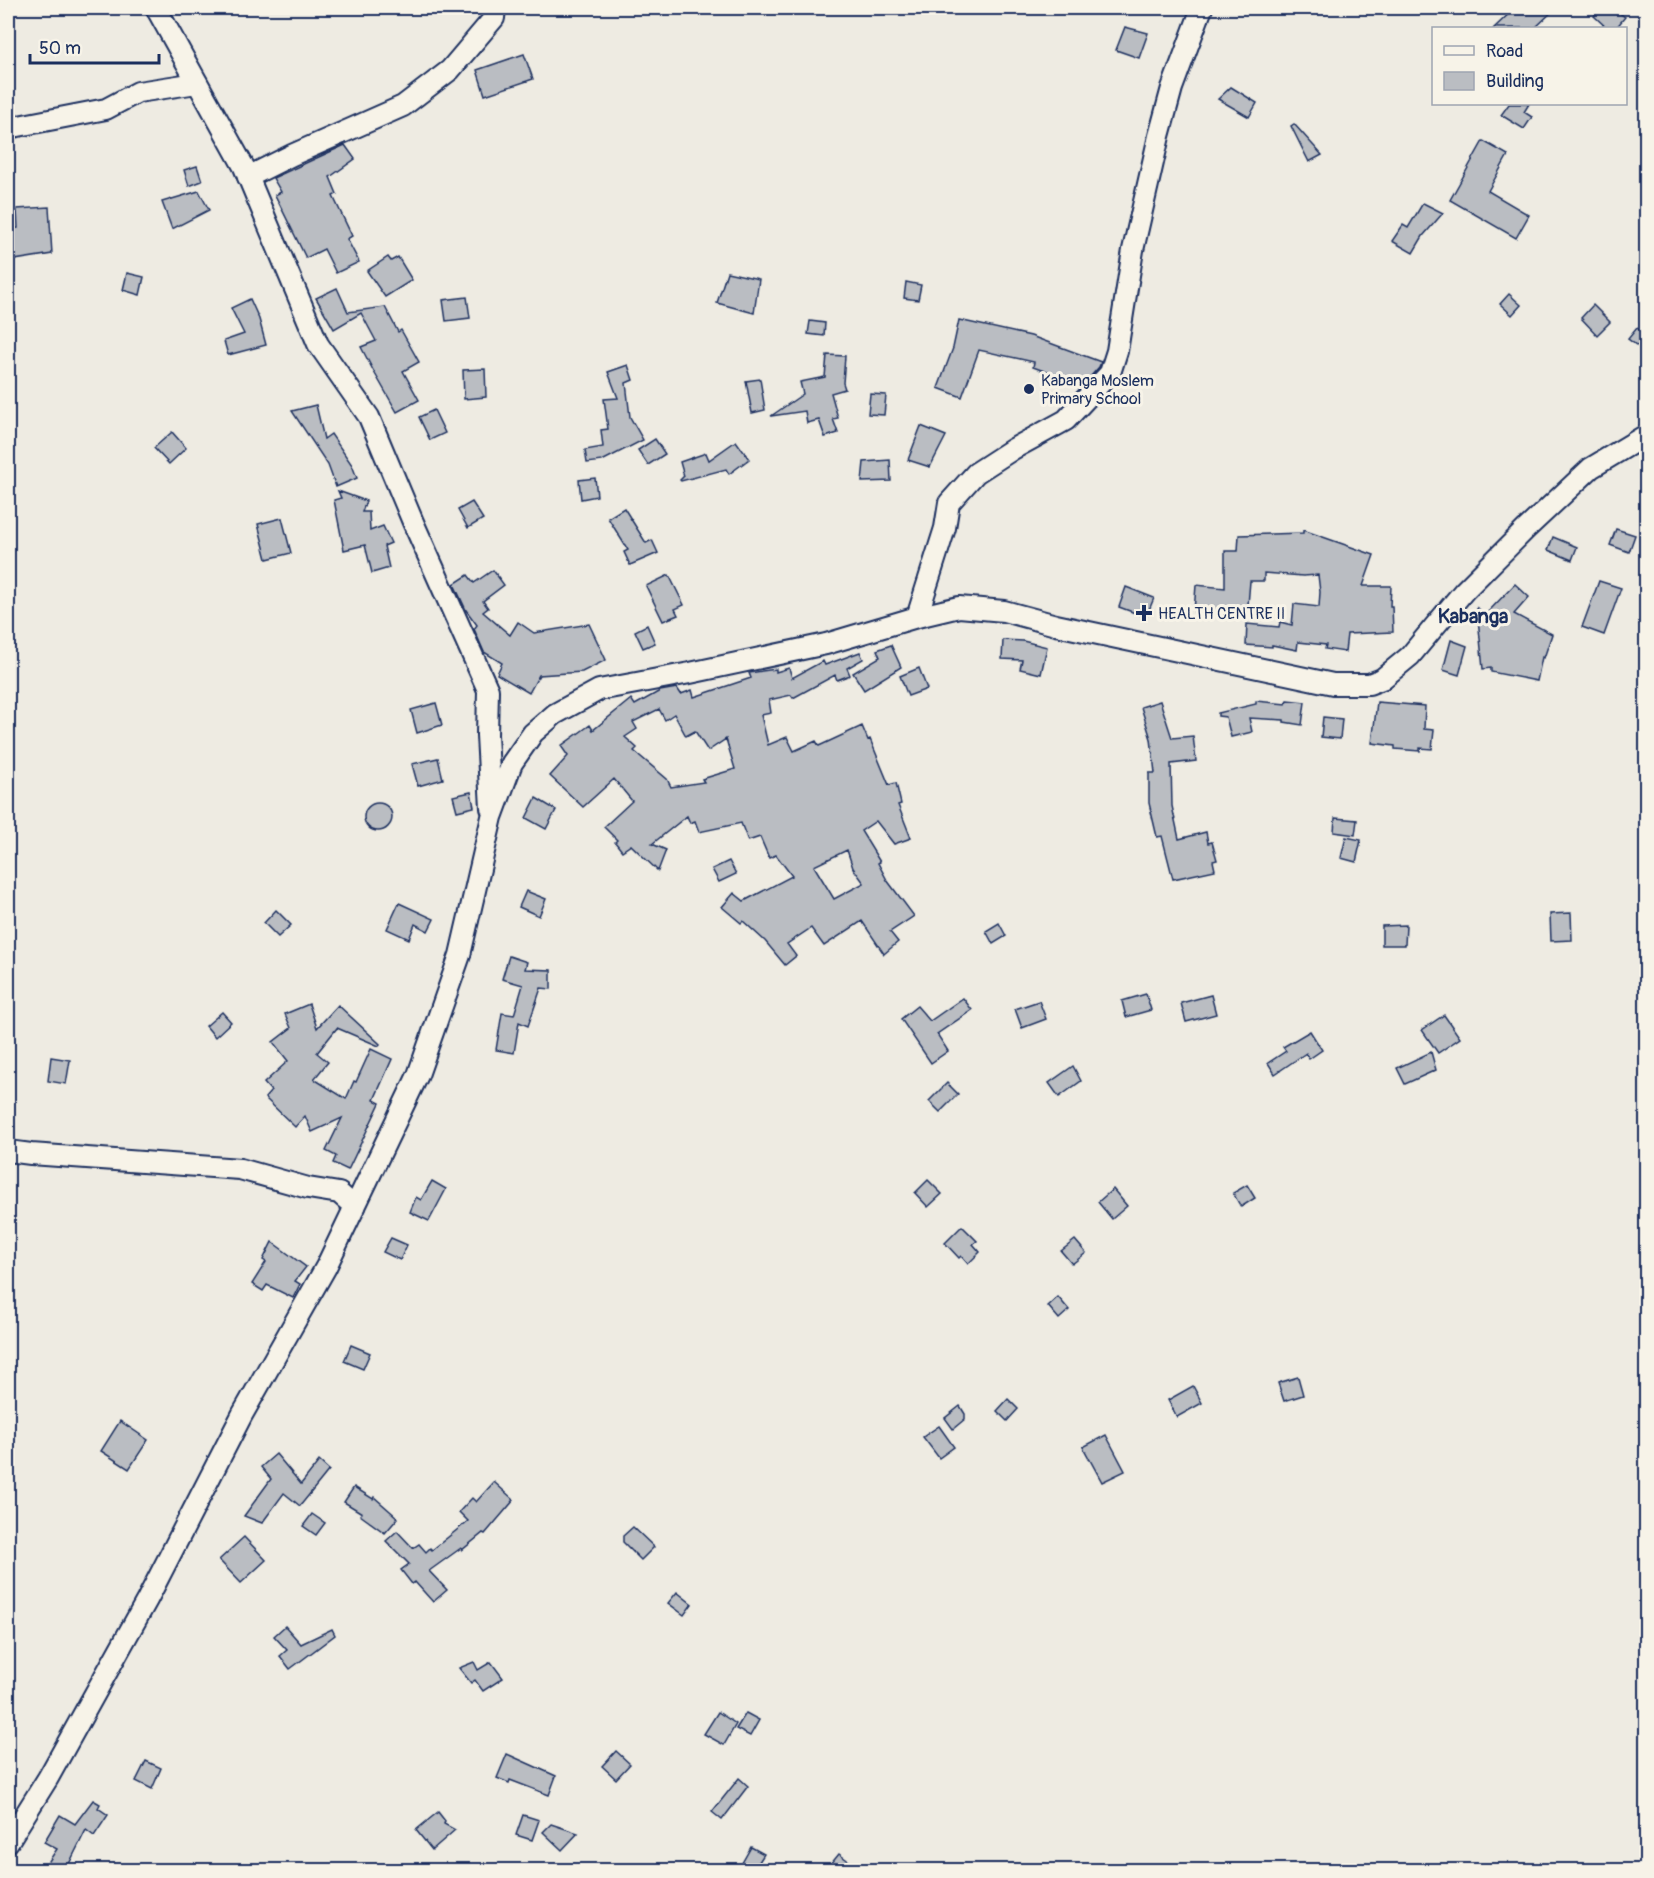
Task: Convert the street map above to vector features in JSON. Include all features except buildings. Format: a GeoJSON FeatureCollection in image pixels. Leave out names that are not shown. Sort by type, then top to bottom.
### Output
{"type":"FeatureCollection","features":[{"type":"Feature","properties":{"kind":"street"},"geometry":{"type":"LineString","coordinates":[[156,8],[248,177],[318,344],[369,417],[488,690],[487,735],[492,817]]}},
{"type":"Feature","properties":{"kind":"street"},"geometry":{"type":"LineString","coordinates":[[248,177],[403,106],[450,70],[494,18],[495,8]]}},
{"type":"Feature","properties":{"kind":"street"},"geometry":{"type":"LineString","coordinates":[[917,617],[945,528],[950,503],[976,473],[1013,449],[1066,420],[1110,373],[1117,351],[1134,250],[1159,136],[1172,88],[1202,8]]}},
{"type":"Feature","properties":{"kind":"street"},"geometry":{"type":"LineString","coordinates":[[8,128],[106,109],[138,92],[197,83]]}},
{"type":"Feature","properties":{"kind":"street"},"geometry":{"type":"LineString","coordinates":[[8,1842],[48,1778],[147,1600],[242,1415],[326,1267],[422,1064],[460,955],[492,817],[512,763],[533,733],[555,714],[599,690],[826,644],[959,607],[1004,611],[1056,625],[1333,684],[1369,684],[1382,679],[1410,656],[1471,584],[1591,468],[1647,435]]}},
{"type":"Feature","properties":{"kind":"street"},"geometry":{"type":"LineString","coordinates":[[8,1151],[240,1169],[308,1188],[339,1193],[355,1207]]}},
{"type":"Feature","properties":{"kind":"place","name":"Kabanga Moslem Primary School"},"geometry":{"type":"Point","coordinates":[1029,389]}},
{"type":"Feature","properties":{"kind":"place","name":"HEALTH CENTRE II"},"geometry":{"type":"Point","coordinates":[1144,613]}},
{"type":"Feature","properties":{"kind":"district","name":"Kabanga"},"geometry":{"type":"Point","coordinates":[1473,616]}}]}
